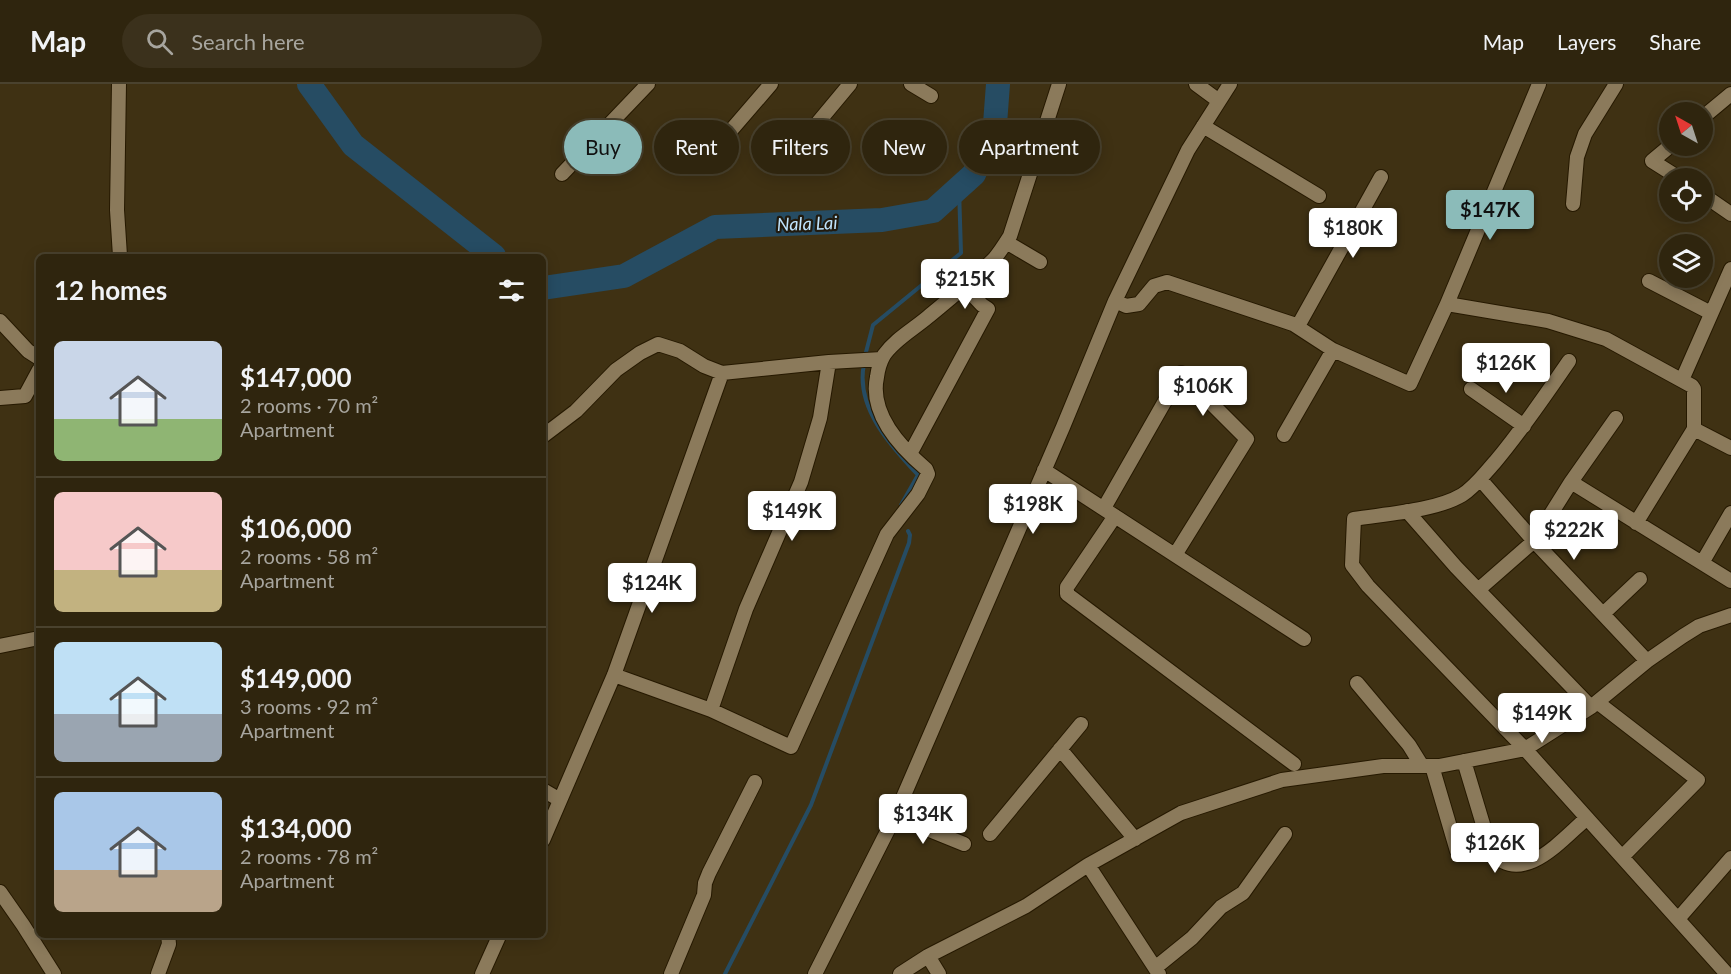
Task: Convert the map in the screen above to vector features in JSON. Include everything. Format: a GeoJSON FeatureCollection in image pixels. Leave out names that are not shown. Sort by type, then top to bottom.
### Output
{"type":"FeatureCollection","features":[{"type":"Feature","properties":{"kind":"street"},"geometry":{"type":"LineString","coordinates":[[119,84],[117,210],[120,254]]}},
{"type":"Feature","properties":{"kind":"street"},"geometry":{"type":"LineString","coordinates":[[562,174],[648,84]]}},
{"type":"Feature","properties":{"kind":"street"},"geometry":{"type":"LineString","coordinates":[[739,121],[771,84]]}},
{"type":"Feature","properties":{"kind":"street"},"geometry":{"type":"LineString","coordinates":[[821,120],[850,84]]}},
{"type":"Feature","properties":{"kind":"street"},"geometry":{"type":"LineString","coordinates":[[911,84],[931,96]]}},
{"type":"Feature","properties":{"kind":"street"},"geometry":{"type":"LineString","coordinates":[[614,675],[711,711],[791,747],[887,534],[918,494],[928,474],[926,469],[895,438],[877,405],[875,383],[880,363],[891,346],[995,258],[1010,236],[1059,84]]}},
{"type":"Feature","properties":{"kind":"street"},"geometry":{"type":"LineString","coordinates":[[1196,84],[1219,100]]}},
{"type":"Feature","properties":{"kind":"street"},"geometry":{"type":"LineString","coordinates":[[815,974],[895,816],[1115,302],[1188,150],[1230,84]]}},
{"type":"Feature","properties":{"kind":"street"},"geometry":{"type":"LineString","coordinates":[[1115,302],[1126,306],[1138,304],[1154,286],[1167,282],[1298,326],[1333,350],[1410,384],[1447,304],[1539,84]]}},
{"type":"Feature","properties":{"kind":"street"},"geometry":{"type":"LineString","coordinates":[[1573,204],[1576,157],[1591,123],[1616,84]]}},
{"type":"Feature","properties":{"kind":"street"},"geometry":{"type":"LineString","coordinates":[[1713,109],[1731,94]]}},
{"type":"Feature","properties":{"kind":"street"},"geometry":{"type":"LineString","coordinates":[[1203,126],[1318,196]]}},
{"type":"Feature","properties":{"kind":"street"},"geometry":{"type":"LineString","coordinates":[[1659,155],[1652,161],[1663,168]]}},
{"type":"Feature","properties":{"kind":"street"},"geometry":{"type":"LineString","coordinates":[[1298,326],[1380,177]]}},
{"type":"Feature","properties":{"kind":"street"},"geometry":{"type":"LineString","coordinates":[[1713,202],[1731,214]]}},
{"type":"Feature","properties":{"kind":"street"},"geometry":{"type":"LineString","coordinates":[[1006,242],[1040,261]]}},
{"type":"Feature","properties":{"kind":"street"},"geometry":{"type":"LineString","coordinates":[[1682,380],[1731,269]]}},
{"type":"Feature","properties":{"kind":"street"},"geometry":{"type":"LineString","coordinates":[[1649,281],[1712,313]]}},
{"type":"Feature","properties":{"kind":"street"},"geometry":{"type":"LineString","coordinates":[[910,454],[988,309],[964,286]]}},
{"type":"Feature","properties":{"kind":"street"},"geometry":{"type":"LineString","coordinates":[[1447,304],[1548,321],[1606,339],[1692,386],[1694,389],[1694,429],[1636,523]]}},
{"type":"Feature","properties":{"kind":"street"},"geometry":{"type":"LineString","coordinates":[[0,321],[28,351],[36,356]]}},
{"type":"Feature","properties":{"kind":"street"},"geometry":{"type":"LineString","coordinates":[[546,434],[576,411],[616,370],[640,353],[658,344],[680,351],[704,366],[722,373],[882,359]]}},
{"type":"Feature","properties":{"kind":"street"},"geometry":{"type":"LineString","coordinates":[[1284,435],[1333,350]]}},
{"type":"Feature","properties":{"kind":"street"},"geometry":{"type":"LineString","coordinates":[[1569,361],[1524,426],[1480,479],[1462,495],[1407,511],[1354,519],[1352,565],[1368,586],[1525,749],[1678,919],[1728,971]]}},
{"type":"Feature","properties":{"kind":"street"},"geometry":{"type":"LineString","coordinates":[[711,711],[746,609],[801,482],[820,418],[829,362]]}},
{"type":"Feature","properties":{"kind":"street"},"geometry":{"type":"LineString","coordinates":[[546,833],[614,675],[722,373]]}},
{"type":"Feature","properties":{"kind":"street"},"geometry":{"type":"LineString","coordinates":[[1175,555],[1246,439],[1181,373],[1110,512],[1067,587],[1067,594],[1294,764]]}},
{"type":"Feature","properties":{"kind":"street"},"geometry":{"type":"LineString","coordinates":[[0,398],[25,396],[36,376]]}},
{"type":"Feature","properties":{"kind":"street"},"geometry":{"type":"LineString","coordinates":[[1471,389],[1524,426]]}},
{"type":"Feature","properties":{"kind":"street"},"geometry":{"type":"LineString","coordinates":[[1478,590],[1534,541],[1571,482],[1616,418]]}},
{"type":"Feature","properties":{"kind":"street"},"geometry":{"type":"LineString","coordinates":[[1694,429],[1731,448]]}},
{"type":"Feature","properties":{"kind":"street"},"geometry":{"type":"LineString","coordinates":[[1044,470],[1304,639]]}},
{"type":"Feature","properties":{"kind":"street"},"geometry":{"type":"LineString","coordinates":[[1480,479],[1534,541],[1647,661]]}},
{"type":"Feature","properties":{"kind":"street"},"geometry":{"type":"LineString","coordinates":[[1571,482],[1731,581]]}},
{"type":"Feature","properties":{"kind":"street"},"geometry":{"type":"LineString","coordinates":[[1407,511],[1478,590],[1594,704],[1698,780],[1622,857]]}},
{"type":"Feature","properties":{"kind":"street"},"geometry":{"type":"LineString","coordinates":[[1702,563],[1730,515]]}},
{"type":"Feature","properties":{"kind":"street"},"geometry":{"type":"LineString","coordinates":[[1603,614],[1640,579]]}},
{"type":"Feature","properties":{"kind":"street"},"geometry":{"type":"LineString","coordinates":[[900,974],[928,956],[1026,906],[1088,865],[1181,813],[1282,780],[1383,766],[1427,766],[1525,749],[1594,704],[1647,661],[1699,626],[1731,615]]}},
{"type":"Feature","properties":{"kind":"street"},"geometry":{"type":"LineString","coordinates":[[0,646],[36,639]]}},
{"type":"Feature","properties":{"kind":"street"},"geometry":{"type":"LineString","coordinates":[[1357,683],[1427,766],[1457,851]]}},
{"type":"Feature","properties":{"kind":"street"},"geometry":{"type":"LineString","coordinates":[[990,834],[1081,724]]}},
{"type":"Feature","properties":{"kind":"street"},"geometry":{"type":"LineString","coordinates":[[1060,749],[1135,838]]}},
{"type":"Feature","properties":{"kind":"street"},"geometry":{"type":"LineString","coordinates":[[1464,761],[1491,851],[1496,857],[1519,866],[1535,861],[1587,818]]}},
{"type":"Feature","properties":{"kind":"street"},"geometry":{"type":"LineString","coordinates":[[671,974],[704,895],[709,873],[754,782]]}},
{"type":"Feature","properties":{"kind":"street"},"geometry":{"type":"LineString","coordinates":[[546,792],[560,800]]}},
{"type":"Feature","properties":{"kind":"street"},"geometry":{"type":"LineString","coordinates":[[895,816],[964,844]]}},
{"type":"Feature","properties":{"kind":"street"},"geometry":{"type":"LineString","coordinates":[[1088,865],[1157,971],[1221,907],[1243,893],[1285,834]]}},
{"type":"Feature","properties":{"kind":"street"},"geometry":{"type":"LineString","coordinates":[[1678,919],[1731,858]]}},
{"type":"Feature","properties":{"kind":"street"},"geometry":{"type":"LineString","coordinates":[[0,892],[54,974]]}},
{"type":"Feature","properties":{"kind":"street"},"geometry":{"type":"LineString","coordinates":[[158,974],[169,944],[168,938]]}},
{"type":"Feature","properties":{"kind":"street"},"geometry":{"type":"LineString","coordinates":[[482,974],[498,938]]}},
{"type":"Feature","properties":{"kind":"street"},"geometry":{"type":"LineString","coordinates":[[928,956],[939,974]]}},
{"type":"Feature","properties":{"kind":"waterway","name":"Nala Lai"},"geometry":{"type":"LineString","coordinates":[[309,84],[353,145],[491,254]]}},
{"type":"Feature","properties":{"kind":"waterway","name":"Nala Lai"},"geometry":{"type":"LineString","coordinates":[[546,288],[624,276],[715,227],[882,220],[933,211],[974,174],[995,124],[998,84]]}},
{"type":"Feature","properties":{"kind":"waterway"},"geometry":{"type":"LineString","coordinates":[[865,356],[873,325],[961,253],[959,188]]}},
{"type":"Feature","properties":{"kind":"waterway"},"geometry":{"type":"LineString","coordinates":[[864,364],[863,380],[870,410],[886,438],[918,475],[901,505]]}},
{"type":"Feature","properties":{"kind":"waterway"},"geometry":{"type":"LineString","coordinates":[[725,974],[811,805],[909,543],[908,531]]}}]}
